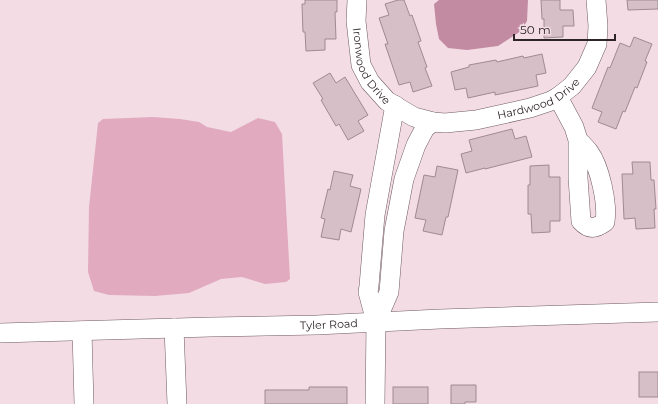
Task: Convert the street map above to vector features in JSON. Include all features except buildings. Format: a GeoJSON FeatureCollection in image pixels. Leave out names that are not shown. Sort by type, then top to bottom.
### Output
{"type":"FeatureCollection","features":[{"type":"Feature","properties":{"kind":"street","name":"Ironwood Drive"},"geometry":{"type":"LineString","coordinates":[[357,0],[356,21],[361,65],[370,82],[387,101],[414,117]]}},
{"type":"Feature","properties":{"kind":"street","name":"Hardwood Drive"},"geometry":{"type":"LineString","coordinates":[[414,117],[433,122],[445,123],[476,120],[530,108],[558,97],[572,86],[587,67],[598,44],[596,0]]}},
{"type":"Feature","properties":{"kind":"street"},"geometry":{"type":"LineString","coordinates":[[558,97],[574,127],[578,140]]}},
{"type":"Feature","properties":{"kind":"street"},"geometry":{"type":"LineString","coordinates":[[375,404],[376,322],[368,292],[375,215],[395,105]]}},
{"type":"Feature","properties":{"kind":"street"},"geometry":{"type":"LineString","coordinates":[[376,322],[389,292],[394,231],[404,179],[416,145],[425,128],[433,122]]}},
{"type":"Feature","properties":{"kind":"street"},"geometry":{"type":"LineString","coordinates":[[375,215],[396,218]]}},
{"type":"Feature","properties":{"kind":"street","name":"Tyler Road"},"geometry":{"type":"LineString","coordinates":[[0,333],[317,325],[440,319],[658,312]]}},
{"type":"Feature","properties":{"kind":"street"},"geometry":{"type":"LineString","coordinates":[[174,328],[177,404]]}},
{"type":"Feature","properties":{"kind":"street"},"geometry":{"type":"LineString","coordinates":[[82,331],[84,404]]}},
{"type":"Feature","properties":{"kind":"shaded area"},"geometry":{"type":"Polygon","coordinates":[[[439,0],[528,0],[527,21],[521,31],[498,46],[467,50],[448,48],[439,39],[436,24],[434,4],[439,0]]]}},
{"type":"Feature","properties":{"kind":"shaded area"},"geometry":{"type":"Polygon","coordinates":[[[153,117],[199,122],[207,127],[231,132],[258,118],[275,122],[282,134],[290,279],[286,282],[265,284],[242,277],[221,279],[189,293],[155,296],[109,295],[94,291],[88,272],[89,207],[98,123],[103,119],[153,117]]]}}]}
